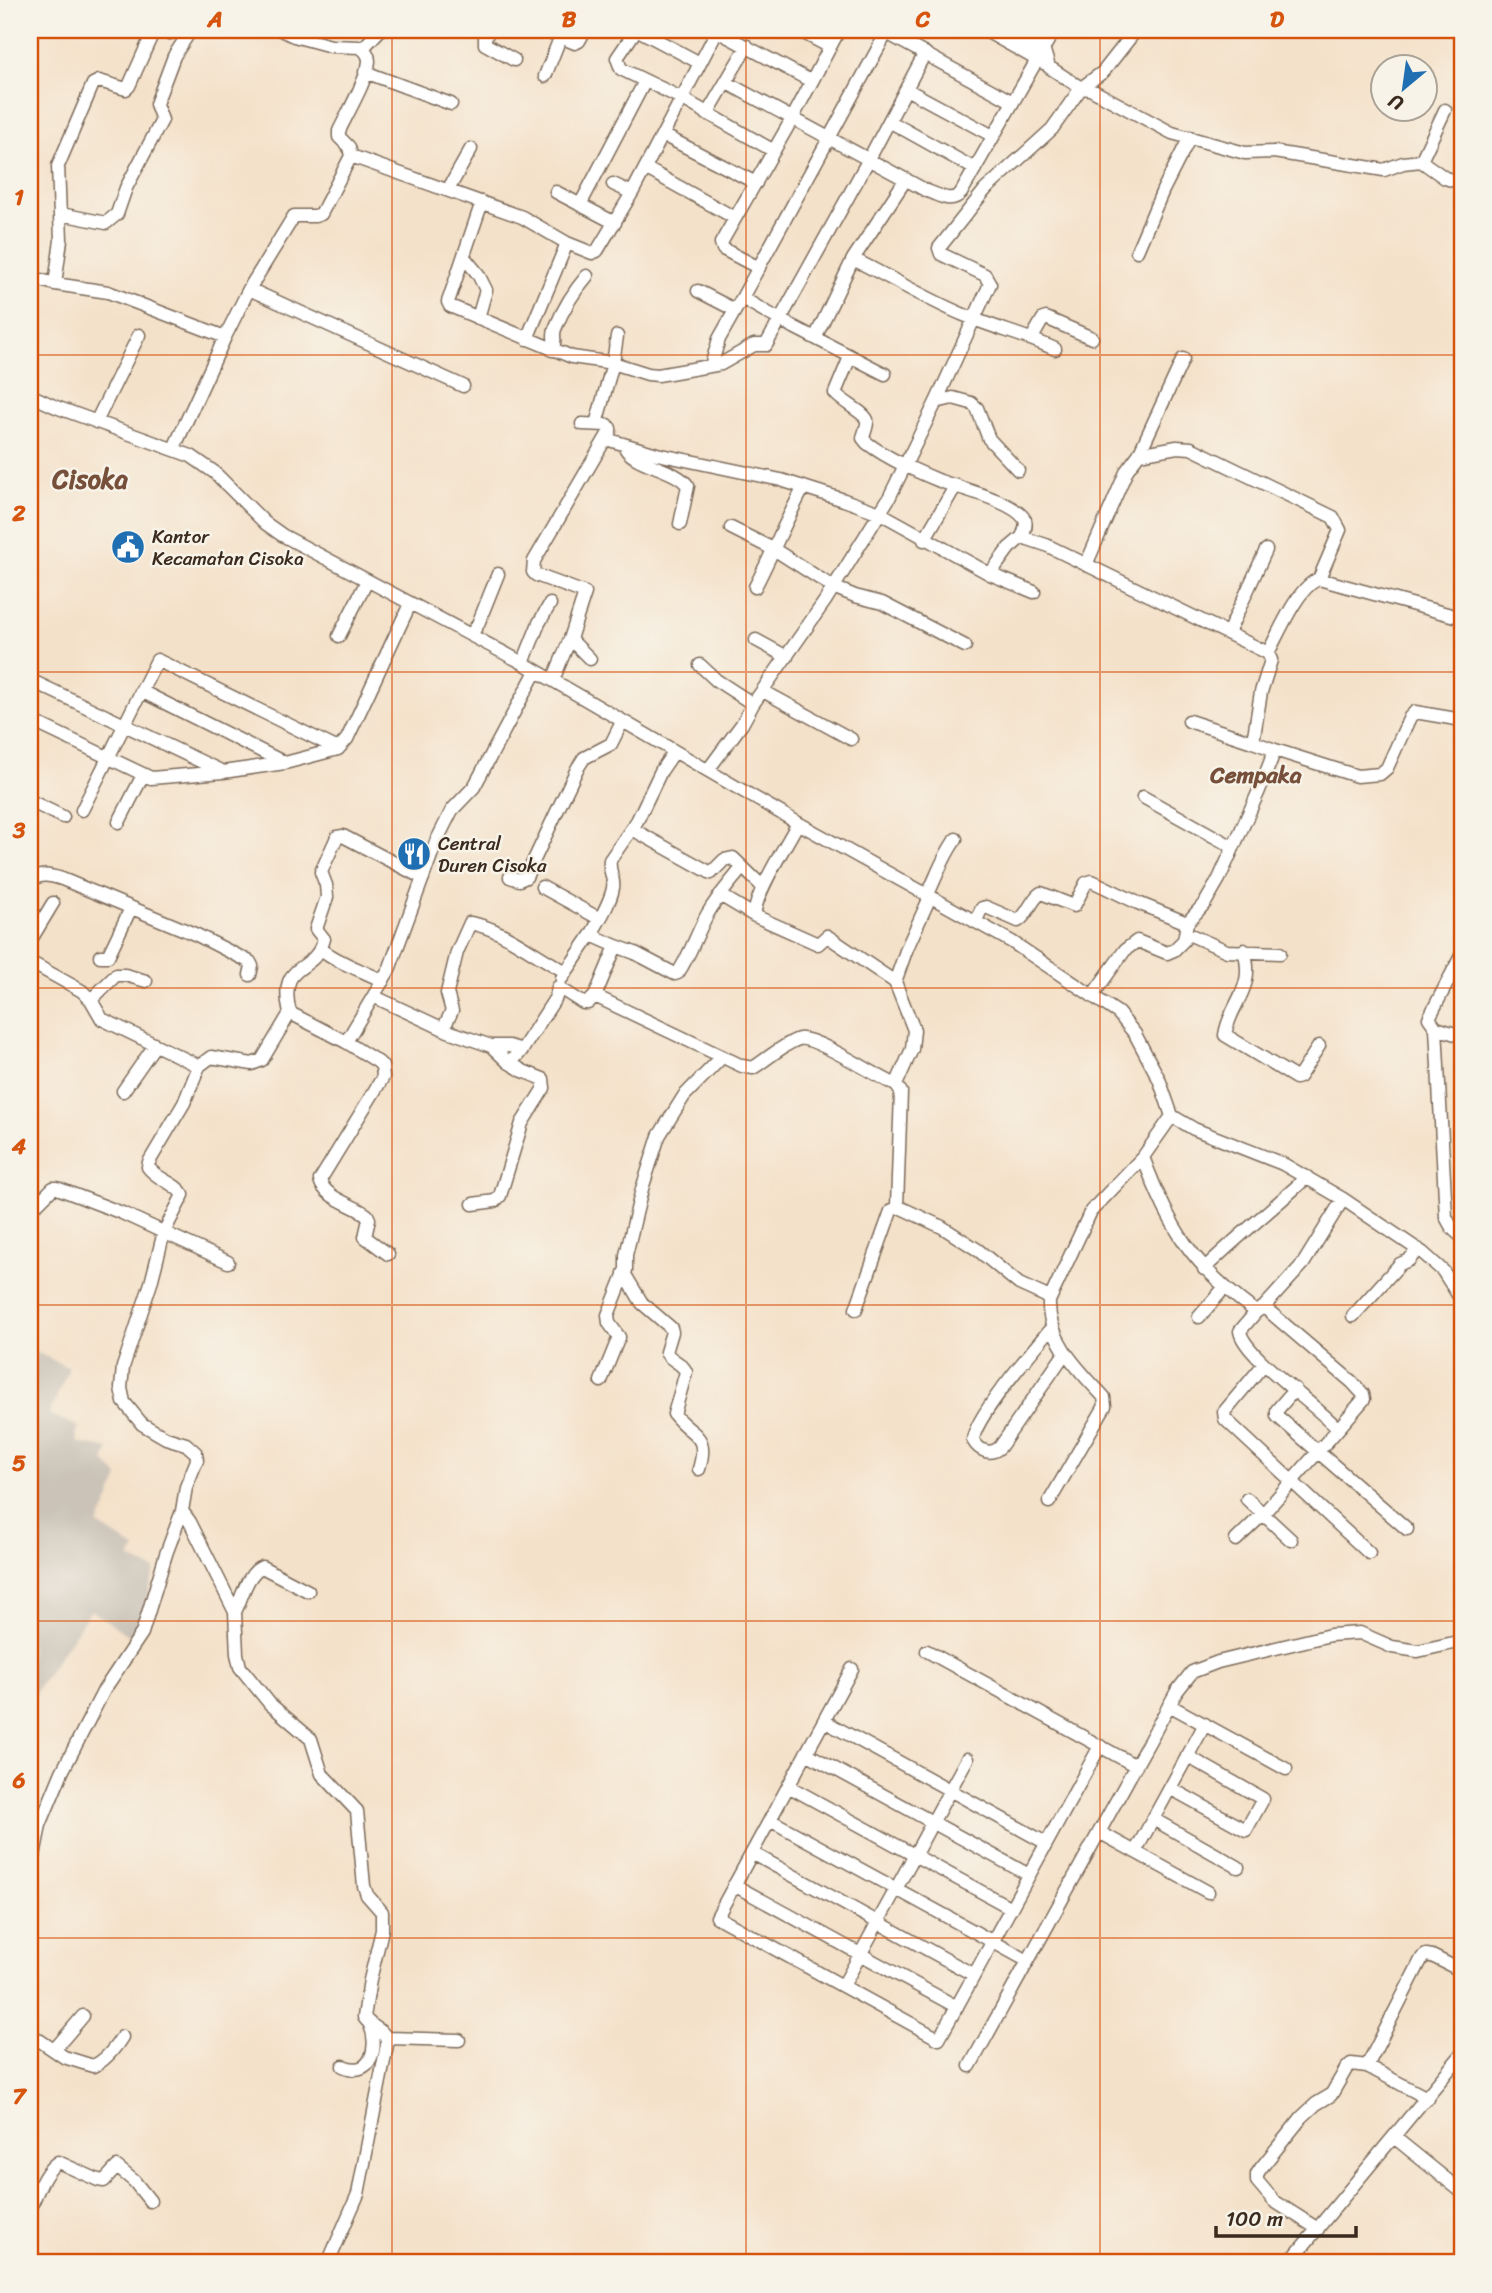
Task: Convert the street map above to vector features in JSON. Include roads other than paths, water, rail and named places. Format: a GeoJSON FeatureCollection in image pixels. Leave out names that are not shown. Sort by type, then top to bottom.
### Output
{"type":"FeatureCollection","features":[{"type":"Feature","properties":{"kind":"street"},"geometry":{"type":"LineString","coordinates":[[55,284],[61,240],[58,166],[93,83],[99,81],[126,89],[154,30]]}},
{"type":"Feature","properties":{"kind":"street"},"geometry":{"type":"LineString","coordinates":[[163,30],[170,33],[175,30]]}},
{"type":"Feature","properties":{"kind":"street"},"geometry":{"type":"LineString","coordinates":[[61,214],[106,223],[117,214],[126,188],[162,120],[156,104],[174,57],[187,36],[185,31],[180,30]]}},
{"type":"Feature","properties":{"kind":"street"},"geometry":{"type":"LineString","coordinates":[[174,448],[250,289],[295,216],[315,216],[325,208],[351,156],[349,147],[339,137],[339,131],[365,72],[368,53],[363,48],[331,46],[281,30]]}},
{"type":"Feature","properties":{"kind":"street"},"geometry":{"type":"LineString","coordinates":[[363,48],[380,30]]}},
{"type":"Feature","properties":{"kind":"street"},"geometry":{"type":"LineString","coordinates":[[489,30],[484,40],[486,45],[514,60]]}},
{"type":"Feature","properties":{"kind":"street"},"geometry":{"type":"LineString","coordinates":[[544,30],[560,38],[578,42],[585,30]]}},
{"type":"Feature","properties":{"kind":"street"},"geometry":{"type":"LineString","coordinates":[[700,64],[637,30],[617,58],[618,64],[627,73],[681,98],[774,151]]}},
{"type":"Feature","properties":{"kind":"street"},"geometry":{"type":"LineString","coordinates":[[351,156],[522,217],[592,253],[597,251],[615,223],[646,168],[716,30],[734,33],[747,46],[811,81]]}},
{"type":"Feature","properties":{"kind":"street"},"geometry":{"type":"LineString","coordinates":[[798,30],[830,47]]}},
{"type":"Feature","properties":{"kind":"street"},"geometry":{"type":"LineString","coordinates":[[759,268],[721,248],[721,243],[839,30]]}},
{"type":"Feature","properties":{"kind":"street"},"geometry":{"type":"LineString","coordinates":[[984,30],[1044,59]]}},
{"type":"Feature","properties":{"kind":"street"},"geometry":{"type":"LineString","coordinates":[[1007,30],[1081,88],[1090,89],[1172,133],[1245,153],[1274,152],[1384,170],[1402,163],[1421,161],[1445,178],[1462,183]]}},
{"type":"Feature","properties":{"kind":"street"},"geometry":{"type":"LineString","coordinates":[[727,83],[928,191],[952,199],[958,196],[1013,102],[1044,59],[1054,30]]}},
{"type":"Feature","properties":{"kind":"street"},"geometry":{"type":"LineString","coordinates":[[708,770],[788,657],[880,513],[906,465],[990,284],[988,277],[941,254],[939,248],[985,190],[1052,129],[1081,88],[1103,72],[1136,30]]}},
{"type":"Feature","properties":{"kind":"street"},"geometry":{"type":"LineString","coordinates":[[711,366],[719,339],[886,31],[1013,102]]}},
{"type":"Feature","properties":{"kind":"street"},"geometry":{"type":"LineString","coordinates":[[545,76],[560,38]]}},
{"type":"Feature","properties":{"kind":"street"},"geometry":{"type":"LineString","coordinates":[[707,114],[747,46]]}},
{"type":"Feature","properties":{"kind":"street"},"geometry":{"type":"LineString","coordinates":[[482,202],[448,302],[450,306],[552,350],[613,362],[648,374],[711,366],[754,345],[766,345],[925,53]]}},
{"type":"Feature","properties":{"kind":"street"},"geometry":{"type":"LineString","coordinates":[[365,72],[451,104]]}},
{"type":"Feature","properties":{"kind":"street"},"geometry":{"type":"LineString","coordinates":[[580,205],[645,81]]}},
{"type":"Feature","properties":{"kind":"street"},"geometry":{"type":"LineString","coordinates":[[906,89],[993,136]]}},
{"type":"Feature","properties":{"kind":"street"},"geometry":{"type":"LineString","coordinates":[[1421,161],[1445,110]]}},
{"type":"Feature","properties":{"kind":"street"},"geometry":{"type":"LineString","coordinates":[[890,121],[975,169]]}},
{"type":"Feature","properties":{"kind":"street"},"geometry":{"type":"LineString","coordinates":[[663,135],[756,183]]}},
{"type":"Feature","properties":{"kind":"street"},"geometry":{"type":"LineString","coordinates":[[1137,251],[1163,190],[1190,137]]}},
{"type":"Feature","properties":{"kind":"street"},"geometry":{"type":"LineString","coordinates":[[448,190],[471,149]]}},
{"type":"Feature","properties":{"kind":"street"},"geometry":{"type":"LineString","coordinates":[[646,168],[735,218]]}},
{"type":"Feature","properties":{"kind":"street"},"geometry":{"type":"LineString","coordinates":[[815,338],[853,259],[906,179]]}},
{"type":"Feature","properties":{"kind":"street"},"geometry":{"type":"LineString","coordinates":[[613,184],[632,193]]}},
{"type":"Feature","properties":{"kind":"street"},"geometry":{"type":"LineString","coordinates":[[556,192],[615,223]]}},
{"type":"Feature","properties":{"kind":"street"},"geometry":{"type":"LineString","coordinates":[[527,339],[568,243]]}},
{"type":"Feature","properties":{"kind":"street"},"geometry":{"type":"LineString","coordinates":[[464,257],[478,274],[486,290],[478,318]]}},
{"type":"Feature","properties":{"kind":"street"},"geometry":{"type":"LineString","coordinates":[[853,259],[973,318],[1032,338],[1055,349]]}},
{"type":"Feature","properties":{"kind":"street"},"geometry":{"type":"LineString","coordinates":[[552,350],[556,341],[554,333],[563,311],[575,289],[587,276]]}},
{"type":"Feature","properties":{"kind":"street"},"geometry":{"type":"LineString","coordinates":[[30,277],[55,284],[108,292],[225,337]]}},
{"type":"Feature","properties":{"kind":"street"},"geometry":{"type":"LineString","coordinates":[[250,289],[463,386]]}},
{"type":"Feature","properties":{"kind":"street"},"geometry":{"type":"LineString","coordinates":[[698,291],[735,310]]}},
{"type":"Feature","properties":{"kind":"street"},"geometry":{"type":"LineString","coordinates":[[742,298],[885,374]]}},
{"type":"Feature","properties":{"kind":"street"},"geometry":{"type":"LineString","coordinates":[[1032,338],[1046,318],[1092,338]]}},
{"type":"Feature","properties":{"kind":"street"},"geometry":{"type":"LineString","coordinates":[[96,422],[139,335]]}},
{"type":"Feature","properties":{"kind":"street"},"geometry":{"type":"LineString","coordinates":[[596,424],[613,362],[617,336]]}},
{"type":"Feature","properties":{"kind":"street"},"geometry":{"type":"LineString","coordinates":[[850,357],[835,393],[842,402],[866,418],[868,423],[863,438],[866,443],[943,482],[994,500],[1018,513],[1024,520],[1026,527],[1023,537],[1009,548],[990,574]]}},
{"type":"Feature","properties":{"kind":"street"},"geometry":{"type":"LineString","coordinates":[[1086,565],[1127,470],[1139,454],[1183,359]]}},
{"type":"Feature","properties":{"kind":"street"},"geometry":{"type":"LineString","coordinates":[[30,395],[191,456],[214,472],[265,523],[282,535],[523,663],[798,823],[1012,942],[1118,1013],[1135,1034],[1159,1079],[1172,1116],[1194,1129],[1283,1164],[1343,1199],[1418,1249],[1443,1271],[1462,1301]]}},
{"type":"Feature","properties":{"kind":"street"},"geometry":{"type":"LineString","coordinates":[[936,402],[953,398],[971,402],[977,408],[989,439],[1018,470]]}},
{"type":"Feature","properties":{"kind":"street"},"geometry":{"type":"LineString","coordinates":[[553,680],[585,593],[536,575],[533,572],[534,561],[610,428],[582,424]]}},
{"type":"Feature","properties":{"kind":"street"},"geometry":{"type":"LineString","coordinates":[[606,439],[657,454],[781,480],[880,513],[924,540],[990,574],[1034,592]]}},
{"type":"Feature","properties":{"kind":"street"},"geometry":{"type":"LineString","coordinates":[[624,444],[629,453],[685,481],[688,491],[680,524]]}},
{"type":"Feature","properties":{"kind":"street"},"geometry":{"type":"LineString","coordinates":[[1139,454],[1177,447],[1191,448],[1333,517],[1340,530],[1319,579],[1307,586],[1268,653]]}},
{"type":"Feature","properties":{"kind":"street"},"geometry":{"type":"LineString","coordinates":[[924,540],[956,485]]}},
{"type":"Feature","properties":{"kind":"street"},"geometry":{"type":"LineString","coordinates":[[755,587],[804,487]]}},
{"type":"Feature","properties":{"kind":"street"},"geometry":{"type":"LineString","coordinates":[[731,527],[775,550],[833,587],[882,603],[965,646]]}},
{"type":"Feature","properties":{"kind":"street"},"geometry":{"type":"LineString","coordinates":[[1023,537],[1046,545],[1268,653],[1271,660],[1261,692],[1253,742]]}},
{"type":"Feature","properties":{"kind":"street"},"geometry":{"type":"LineString","coordinates":[[1228,634],[1266,550]]}},
{"type":"Feature","properties":{"kind":"street"},"geometry":{"type":"LineString","coordinates":[[471,635],[498,574]]}},
{"type":"Feature","properties":{"kind":"street"},"geometry":{"type":"LineString","coordinates":[[1319,579],[1462,618]]}},
{"type":"Feature","properties":{"kind":"street"},"geometry":{"type":"LineString","coordinates":[[339,636],[367,582]]}},
{"type":"Feature","properties":{"kind":"street"},"geometry":{"type":"LineString","coordinates":[[30,720],[151,778],[285,763],[338,749],[347,739],[410,604]]}},
{"type":"Feature","properties":{"kind":"street"},"geometry":{"type":"LineString","coordinates":[[523,663],[550,604]]}},
{"type":"Feature","properties":{"kind":"street"},"geometry":{"type":"LineString","coordinates":[[570,639],[590,659]]}},
{"type":"Feature","properties":{"kind":"street"},"geometry":{"type":"LineString","coordinates":[[756,640],[788,657]]}},
{"type":"Feature","properties":{"kind":"street"},"geometry":{"type":"LineString","coordinates":[[82,810],[157,660],[338,749]]}},
{"type":"Feature","properties":{"kind":"street"},"geometry":{"type":"LineString","coordinates":[[701,665],[716,680],[753,704]]}},
{"type":"Feature","properties":{"kind":"street"},"geometry":{"type":"LineString","coordinates":[[346,1042],[383,982],[436,842],[452,810],[474,787],[536,671]]}},
{"type":"Feature","properties":{"kind":"street"},"geometry":{"type":"LineString","coordinates":[[30,680],[223,772]]}},
{"type":"Feature","properties":{"kind":"street"},"geometry":{"type":"LineString","coordinates":[[141,691],[285,763]]}},
{"type":"Feature","properties":{"kind":"street"},"geometry":{"type":"LineString","coordinates":[[763,691],[851,739]]}},
{"type":"Feature","properties":{"kind":"street"},"geometry":{"type":"LineString","coordinates":[[1189,721],[1365,776],[1380,774],[1387,768],[1410,717],[1415,712],[1462,720]]}},
{"type":"Feature","properties":{"kind":"street"},"geometry":{"type":"LineString","coordinates":[[510,877],[519,880],[526,877],[583,758],[611,744],[622,722]]}},
{"type":"Feature","properties":{"kind":"street"},"geometry":{"type":"LineString","coordinates":[[1092,996],[1132,944],[1142,942],[1167,953],[1184,940],[1186,928],[1219,879],[1275,750]]}},
{"type":"Feature","properties":{"kind":"street"},"geometry":{"type":"LineString","coordinates":[[508,1062],[522,1050],[556,997],[565,971],[592,935],[613,887],[610,860],[632,829],[661,771],[674,752]]}},
{"type":"Feature","properties":{"kind":"street"},"geometry":{"type":"LineString","coordinates":[[118,822],[143,775]]}},
{"type":"Feature","properties":{"kind":"street"},"geometry":{"type":"LineString","coordinates":[[1143,797],[1233,847]]}},
{"type":"Feature","properties":{"kind":"street"},"geometry":{"type":"LineString","coordinates":[[30,801],[63,817]]}},
{"type":"Feature","properties":{"kind":"street"},"geometry":{"type":"LineString","coordinates":[[755,916],[756,904],[763,887],[798,823]]}},
{"type":"Feature","properties":{"kind":"street"},"geometry":{"type":"LineString","coordinates":[[632,829],[709,873],[731,857],[763,887]]}},
{"type":"Feature","properties":{"kind":"street"},"geometry":{"type":"LineString","coordinates":[[30,1877],[40,1825],[62,1772],[104,1690],[142,1633],[182,1511],[186,1486],[197,1460],[196,1453],[186,1444],[142,1424],[124,1402],[121,1388],[123,1367],[151,1283],[164,1232],[183,1195],[178,1188],[151,1172],[149,1162],[184,1103],[199,1066],[211,1057],[252,1064],[262,1060],[290,1013],[286,996],[290,979],[321,949],[324,937],[316,928],[325,905],[327,890],[321,872],[337,837],[343,836],[423,878]]}},
{"type":"Feature","properties":{"kind":"street"},"geometry":{"type":"LineString","coordinates":[[895,982],[946,852],[956,839]]}},
{"type":"Feature","properties":{"kind":"street"},"geometry":{"type":"LineString","coordinates":[[592,935],[675,974],[678,973],[720,895],[742,868]]}},
{"type":"Feature","properties":{"kind":"street"},"geometry":{"type":"LineString","coordinates":[[30,881],[37,876],[48,874],[197,934],[243,956],[252,966],[250,975]]}},
{"type":"Feature","properties":{"kind":"street"},"geometry":{"type":"LineString","coordinates":[[975,922],[982,908],[986,907],[1018,921],[1041,893],[1074,906],[1086,883],[1091,881],[1227,951],[1280,953]]}},
{"type":"Feature","properties":{"kind":"street"},"geometry":{"type":"LineString","coordinates":[[542,887],[600,919]]}},
{"type":"Feature","properties":{"kind":"street"},"geometry":{"type":"LineString","coordinates":[[720,895],[755,916],[818,944],[827,936],[895,982],[914,1030],[912,1049],[896,1085]]}},
{"type":"Feature","properties":{"kind":"street"},"geometry":{"type":"LineString","coordinates":[[30,941],[53,903]]}},
{"type":"Feature","properties":{"kind":"street"},"geometry":{"type":"LineString","coordinates":[[100,956],[108,956],[131,908]]}},
{"type":"Feature","properties":{"kind":"street"},"geometry":{"type":"LineString","coordinates":[[443,1029],[452,1012],[447,993],[457,952],[470,923],[512,939],[536,956],[565,971]]}},
{"type":"Feature","properties":{"kind":"street"},"geometry":{"type":"LineString","coordinates":[[558,987],[583,1003],[588,1003],[595,996],[616,946]]}},
{"type":"Feature","properties":{"kind":"street"},"geometry":{"type":"LineString","coordinates":[[321,949],[337,961],[359,968],[383,982]]}},
{"type":"Feature","properties":{"kind":"street"},"geometry":{"type":"LineString","coordinates":[[1244,950],[1248,975],[1244,992],[1225,1035],[1296,1078],[1320,1046]]}},
{"type":"Feature","properties":{"kind":"street"},"geometry":{"type":"LineString","coordinates":[[1462,954],[1429,1018],[1436,1028],[1446,1217],[1452,1228],[1462,1237]]}},
{"type":"Feature","properties":{"kind":"street"},"geometry":{"type":"LineString","coordinates":[[30,962],[82,991],[102,1019],[199,1066]]}},
{"type":"Feature","properties":{"kind":"street"},"geometry":{"type":"LineString","coordinates":[[91,1000],[116,975],[146,981]]}},
{"type":"Feature","properties":{"kind":"street"},"geometry":{"type":"LineString","coordinates":[[595,996],[742,1066],[753,1068],[796,1040],[806,1038],[896,1085],[901,1092],[897,1206],[891,1211],[856,1309]]}},
{"type":"Feature","properties":{"kind":"street"},"geometry":{"type":"LineString","coordinates":[[375,998],[443,1029],[491,1046],[509,1046],[522,1050]]}},
{"type":"Feature","properties":{"kind":"street"},"geometry":{"type":"LineString","coordinates":[[290,1013],[346,1042],[377,1062],[383,1070],[383,1077],[320,1180],[328,1193],[367,1215],[369,1219],[365,1237],[388,1254]]}},
{"type":"Feature","properties":{"kind":"street"},"geometry":{"type":"LineString","coordinates":[[1436,1028],[1461,1032]]}},
{"type":"Feature","properties":{"kind":"street"},"geometry":{"type":"LineString","coordinates":[[123,1091],[155,1045]]}},
{"type":"Feature","properties":{"kind":"street"},"geometry":{"type":"LineString","coordinates":[[473,1204],[495,1201],[500,1196],[522,1123],[545,1086],[543,1079],[523,1072],[491,1046]]}},
{"type":"Feature","properties":{"kind":"street"},"geometry":{"type":"LineString","coordinates":[[601,1381],[620,1337],[609,1323],[608,1314],[624,1273],[642,1189],[659,1136],[684,1096],[722,1057]]}},
{"type":"Feature","properties":{"kind":"street"},"geometry":{"type":"LineString","coordinates":[[1049,1502],[1105,1406],[1104,1397],[1065,1353],[1049,1316],[1050,1298],[1091,1211],[1143,1157],[1172,1116]]}},
{"type":"Feature","properties":{"kind":"street"},"geometry":{"type":"LineString","coordinates":[[1143,1157],[1163,1209],[1183,1243],[1204,1269],[1225,1287],[1260,1309],[1352,1382],[1363,1394],[1364,1399],[1360,1405],[1263,1514],[1236,1540]]}},
{"type":"Feature","properties":{"kind":"street"},"geometry":{"type":"LineString","coordinates":[[1204,1269],[1307,1177]]}},
{"type":"Feature","properties":{"kind":"street"},"geometry":{"type":"LineString","coordinates":[[30,1202],[38,1203],[53,1188],[57,1188],[164,1232],[228,1262]]}},
{"type":"Feature","properties":{"kind":"street"},"geometry":{"type":"LineString","coordinates":[[1338,1429],[1264,1364],[1241,1338],[1240,1331],[1303,1264],[1343,1199]]}},
{"type":"Feature","properties":{"kind":"street"},"geometry":{"type":"LineString","coordinates":[[897,1206],[942,1227],[978,1250],[1018,1284],[1050,1298]]}},
{"type":"Feature","properties":{"kind":"street"},"geometry":{"type":"LineString","coordinates":[[1353,1316],[1400,1264],[1409,1260],[1418,1249]]}},
{"type":"Feature","properties":{"kind":"street"},"geometry":{"type":"LineString","coordinates":[[624,1273],[642,1303],[671,1328],[667,1355],[684,1367],[686,1372],[674,1414],[701,1440],[703,1457],[699,1469]]}},
{"type":"Feature","properties":{"kind":"street"},"geometry":{"type":"LineString","coordinates":[[1199,1317],[1225,1287]]}},
{"type":"Feature","properties":{"kind":"street"},"geometry":{"type":"LineString","coordinates":[[1053,1325],[1003,1387],[976,1428],[973,1440],[976,1446],[990,1453],[1000,1447],[1065,1353]]}},
{"type":"Feature","properties":{"kind":"street"},"geometry":{"type":"LineString","coordinates":[[1264,1364],[1224,1412],[1225,1419],[1369,1553]]}},
{"type":"Feature","properties":{"kind":"street"},"geometry":{"type":"LineString","coordinates":[[1295,1390],[1277,1410],[1277,1416],[1407,1529]]}},
{"type":"Feature","properties":{"kind":"street"},"geometry":{"type":"LineString","coordinates":[[1247,1499],[1291,1540]]}},
{"type":"Feature","properties":{"kind":"street"},"geometry":{"type":"LineString","coordinates":[[182,1511],[235,1612],[240,1667],[270,1704],[311,1739],[322,1774],[357,1811],[367,1895],[382,1912],[383,1922],[364,2017],[374,2034],[374,2045],[368,2062],[362,2068],[352,2070],[344,2066]]}},
{"type":"Feature","properties":{"kind":"street"},"geometry":{"type":"LineString","coordinates":[[235,1612],[251,1575],[262,1567],[308,1591]]}},
{"type":"Feature","properties":{"kind":"street"},"geometry":{"type":"LineString","coordinates":[[970,2066],[1169,1704],[1192,1672],[1218,1662],[1331,1635],[1360,1633],[1392,1647],[1418,1651],[1462,1641]]}},
{"type":"Feature","properties":{"kind":"street"},"geometry":{"type":"LineString","coordinates":[[927,1651],[1136,1766]]}},
{"type":"Feature","properties":{"kind":"street"},"geometry":{"type":"LineString","coordinates":[[852,1669],[717,1917],[939,2039],[1100,1746]]}},
{"type":"Feature","properties":{"kind":"street"},"geometry":{"type":"LineString","coordinates":[[1169,1704],[1286,1769]]}},
{"type":"Feature","properties":{"kind":"street"},"geometry":{"type":"LineString","coordinates":[[824,1721],[1046,1843]]}},
{"type":"Feature","properties":{"kind":"street"},"geometry":{"type":"LineString","coordinates":[[1135,1852],[1205,1724]]}},
{"type":"Feature","properties":{"kind":"street"},"geometry":{"type":"LineString","coordinates":[[806,1754],[1029,1875]]}},
{"type":"Feature","properties":{"kind":"street"},"geometry":{"type":"LineString","coordinates":[[1170,1788],[1246,1830],[1263,1799],[1187,1756]]}},
{"type":"Feature","properties":{"kind":"street"},"geometry":{"type":"LineString","coordinates":[[843,1986],[967,1759]]}},
{"type":"Feature","properties":{"kind":"street"},"geometry":{"type":"LineString","coordinates":[[788,1786],[1011,1908]]}},
{"type":"Feature","properties":{"kind":"street"},"geometry":{"type":"LineString","coordinates":[[1153,1819],[1238,1867]]}},
{"type":"Feature","properties":{"kind":"street"},"geometry":{"type":"LineString","coordinates":[[770,1820],[1028,1961]]}},
{"type":"Feature","properties":{"kind":"street"},"geometry":{"type":"LineString","coordinates":[[1099,1832],[1208,1892]]}},
{"type":"Feature","properties":{"kind":"street"},"geometry":{"type":"LineString","coordinates":[[752,1853],[974,1975]]}},
{"type":"Feature","properties":{"kind":"street"},"geometry":{"type":"LineString","coordinates":[[734,1885],[957,2007]]}},
{"type":"Feature","properties":{"kind":"street"},"geometry":{"type":"LineString","coordinates":[[1367,2066],[1422,1958],[1426,1955],[1432,1956],[1462,1971]]}},
{"type":"Feature","properties":{"kind":"street"},"geometry":{"type":"LineString","coordinates":[[54,2050],[83,2016]]}},
{"type":"Feature","properties":{"kind":"street"},"geometry":{"type":"LineString","coordinates":[[328,2263],[358,2194],[374,2118],[388,2038],[370,2025]]}},
{"type":"Feature","properties":{"kind":"street"},"geometry":{"type":"LineString","coordinates":[[30,2034],[68,2060],[93,2066],[115,2049],[122,2038]]}},
{"type":"Feature","properties":{"kind":"street"},"geometry":{"type":"LineString","coordinates":[[388,2038],[458,2040]]}},
{"type":"Feature","properties":{"kind":"street"},"geometry":{"type":"LineString","coordinates":[[1289,2263],[1462,2054]]}},
{"type":"Feature","properties":{"kind":"street"},"geometry":{"type":"LineString","coordinates":[[1318,2229],[1274,2201],[1257,2181],[1257,2174],[1302,2117],[1331,2095],[1351,2064],[1367,2066],[1427,2098]]}},
{"type":"Feature","properties":{"kind":"street"},"geometry":{"type":"LineString","coordinates":[[1394,2137],[1462,2192]]}},
{"type":"Feature","properties":{"kind":"street"},"geometry":{"type":"LineString","coordinates":[[30,2208],[44,2179],[58,2162],[104,2181],[117,2167],[134,2181],[150,2201]]}},
{"type":"Feature","properties":{"kind":"place","name":"Kantor Kecamatan Cisoka"},"geometry":{"type":"Point","coordinates":[128,547]}},
{"type":"Feature","properties":{"kind":"place","name":"Central Duren Cisoka"},"geometry":{"type":"Point","coordinates":[414,854]}},
{"type":"Feature","properties":{"kind":"district","name":"Cisoka"},"geometry":{"type":"Point","coordinates":[90,479]}},
{"type":"Feature","properties":{"kind":"district","name":"Cempaka"},"geometry":{"type":"Point","coordinates":[1256,775]}}]}
